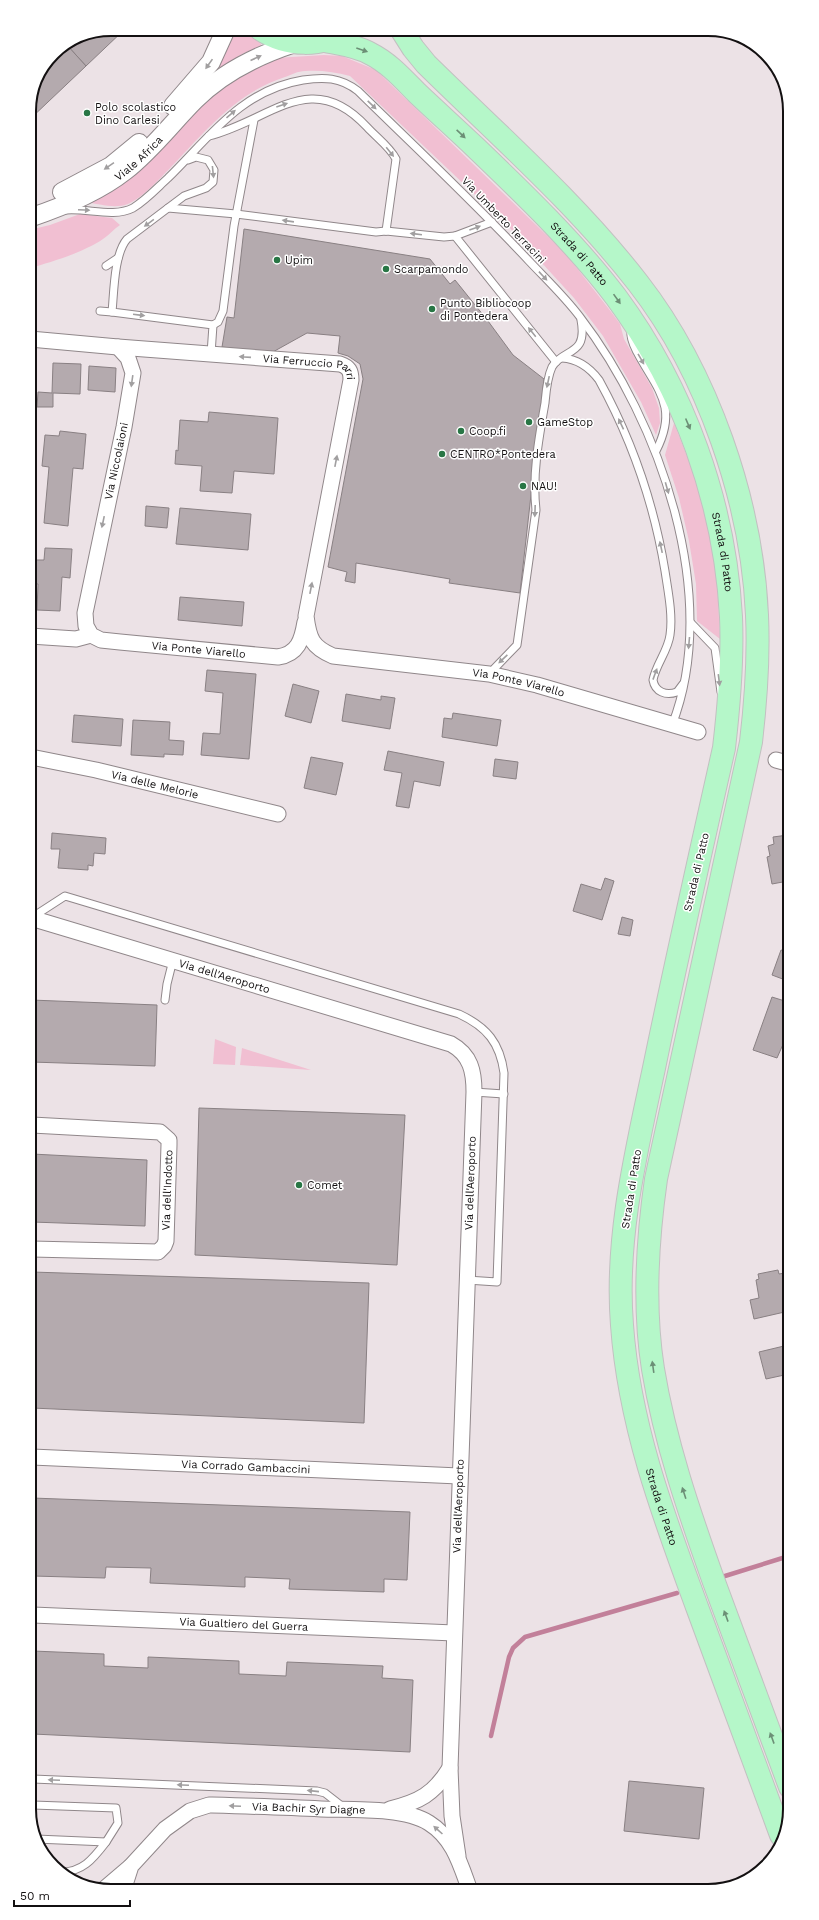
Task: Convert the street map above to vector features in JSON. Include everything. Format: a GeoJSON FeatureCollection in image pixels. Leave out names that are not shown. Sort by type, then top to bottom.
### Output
{"type":"FeatureCollection","features":[{"type":"Feature","properties":{"kind":"main road"},"geometry":{"type":"LineString","coordinates":[[274,36],[295,43],[324,41],[334,36]]}},
{"type":"Feature","properties":{"kind":"main road","name":"Strada di Patto"},"geometry":{"type":"LineString","coordinates":[[405,36],[426,64],[579,214],[639,284],[678,344],[716,424],[725,448],[743,514],[757,613],[757,679],[751,742],[656,1179],[650,1223],[647,1264],[649,1333],[654,1375],[666,1435],[675,1468],[696,1530],[783,1768]]}},
{"type":"Feature","properties":{"kind":"main road","name":"Strada di Patto"},"geometry":{"type":"LineString","coordinates":[[324,41],[366,52],[394,71],[485,156],[568,240],[616,297],[661,368],[689,428],[701,462],[720,532],[731,617],[731,675],[724,748],[673,974],[633,1169],[625,1215],[621,1260],[621,1322],[627,1377],[634,1414],[655,1491],[674,1547],[780,1831]]}},
{"type":"Feature","properties":{"kind":"street","name":"Viale Africa"},"geometry":{"type":"LineString","coordinates":[[36,211],[111,166],[146,137],[205,70],[217,52],[223,36]]}},
{"type":"Feature","properties":{"kind":"street","name":"Viale Africa"},"geometry":{"type":"LineString","coordinates":[[36,212],[100,188],[118,176],[141,156],[196,99],[220,79],[247,62],[295,43]]}},
{"type":"Feature","properties":{"kind":"street"},"geometry":{"type":"LineString","coordinates":[[36,340],[118,347]]}},
{"type":"Feature","properties":{"kind":"street","name":"Via Ferruccio Parri"},"geometry":{"type":"LineString","coordinates":[[118,347],[340,364],[346,366],[351,372],[352,380],[300,644],[292,652],[278,657]]}},
{"type":"Feature","properties":{"kind":"street","name":"Via Niccolaioni"},"geometry":{"type":"LineString","coordinates":[[91,635],[86,626],[85,613],[124,427],[133,373],[128,358],[118,347]]}},
{"type":"Feature","properties":{"kind":"street","name":"Via Ferruccio Parri"},"geometry":{"type":"LineString","coordinates":[[306,616],[312,642],[321,650],[333,656]]}},
{"type":"Feature","properties":{"kind":"street"},"geometry":{"type":"LineString","coordinates":[[36,636],[76,639],[91,635]]}},
{"type":"Feature","properties":{"kind":"street","name":"Via Ponte Viarello"},"geometry":{"type":"LineString","coordinates":[[91,635],[102,640],[278,657]]}},
{"type":"Feature","properties":{"kind":"street","name":"Via Ponte Viarello"},"geometry":{"type":"LineString","coordinates":[[333,656],[489,674],[537,685],[698,732]]}},
{"type":"Feature","properties":{"kind":"street","name":"Via delle Melorie"},"geometry":{"type":"LineString","coordinates":[[36,758],[103,772],[278,814]]}},
{"type":"Feature","properties":{"kind":"street","name":"Via dell'Aeroporto"},"geometry":{"type":"LineString","coordinates":[[36,919],[451,1044],[462,1051],[470,1063],[474,1092],[459,1476],[450,1768],[452,1816],[458,1856]]}},
{"type":"Feature","properties":{"kind":"street","name":"Via dell'Indotto"},"geometry":{"type":"LineString","coordinates":[[36,1125],[160,1132],[168,1140],[169,1145],[166,1241],[164,1246],[158,1252],[36,1249]]}},
{"type":"Feature","properties":{"kind":"street","name":"Via Corrado Gambaccini"},"geometry":{"type":"LineString","coordinates":[[36,1457],[459,1476]]}},
{"type":"Feature","properties":{"kind":"street","name":"Via Gualtiero del Guerra"},"geometry":{"type":"LineString","coordinates":[[36,1615],[454,1633]]}},
{"type":"Feature","properties":{"kind":"street"},"geometry":{"type":"LineString","coordinates":[[382,1811],[404,1806],[425,1797],[438,1786],[450,1768]]}},
{"type":"Feature","properties":{"kind":"street","name":"Via Bachir Syr Diagne"},"geometry":{"type":"LineString","coordinates":[[110,1884],[131,1866],[174,1821],[190,1811],[209,1805],[382,1811],[411,1815],[428,1822],[444,1836],[458,1856],[468,1884]]}},
{"type":"Feature","properties":{"kind":"street","name":"Via Bachir Syr Diagne"},"geometry":{"type":"LineString","coordinates":[[125,1884],[131,1866]]}},
{"type":"Feature","properties":{"kind":"lane","name":"Via Umberto Terracini"},"geometry":{"type":"LineString","coordinates":[[36,212],[70,210],[113,212],[127,210],[146,198],[238,108],[256,96],[271,90],[294,82],[313,78],[339,80],[358,91],[492,222],[580,316],[612,363],[656,451],[667,485],[683,552],[690,602],[691,623],[685,681],[680,704],[672,724]]}},
{"type":"Feature","properties":{"kind":"lane"},"geometry":{"type":"LineString","coordinates":[[208,136],[254,120],[271,110],[293,102],[312,99],[330,100],[350,111],[396,159],[386,231]]}},
{"type":"Feature","properties":{"kind":"lane"},"geometry":{"type":"LineString","coordinates":[[100,310],[213,325],[218,322],[223,311],[236,214],[254,120]]}},
{"type":"Feature","properties":{"kind":"lane"},"geometry":{"type":"LineString","coordinates":[[112,312],[118,258],[122,244],[126,239],[184,196],[210,185],[214,178],[213,166],[206,158],[196,157],[184,162]]}},
{"type":"Feature","properties":{"kind":"lane"},"geometry":{"type":"LineString","coordinates":[[168,208],[236,214],[376,232],[386,231],[437,237],[455,236],[492,222]]}},
{"type":"Feature","properties":{"kind":"lane"},"geometry":{"type":"LineString","coordinates":[[455,236],[559,360]]}},
{"type":"Feature","properties":{"kind":"lane"},"geometry":{"type":"LineString","coordinates":[[106,266],[118,258]]}},
{"type":"Feature","properties":{"kind":"lane"},"geometry":{"type":"LineString","coordinates":[[489,674],[517,645],[536,510],[535,489],[543,414],[550,373],[559,360],[576,348],[580,342],[582,329],[580,316]]}},
{"type":"Feature","properties":{"kind":"lane"},"geometry":{"type":"LineString","coordinates":[[633,322],[631,335],[632,341],[657,385],[666,407],[666,428],[656,451]]}},
{"type":"Feature","properties":{"kind":"lane"},"geometry":{"type":"LineString","coordinates":[[211,354],[213,325]]}},
{"type":"Feature","properties":{"kind":"lane"},"geometry":{"type":"LineString","coordinates":[[559,360],[572,359],[581,363],[593,372],[599,380],[627,436],[642,475],[654,514],[662,552],[670,610],[669,640],[653,680],[654,686],[658,690],[668,694],[677,692],[685,681]]}},
{"type":"Feature","properties":{"kind":"lane"},"geometry":{"type":"LineString","coordinates":[[691,623],[715,648],[717,654],[719,684],[728,712]]}},
{"type":"Feature","properties":{"kind":"lane"},"geometry":{"type":"LineString","coordinates":[[36,915],[65,896],[459,1014],[481,1027],[496,1044],[502,1061],[504,1094],[497,1282],[466,1280]]}},
{"type":"Feature","properties":{"kind":"lane"},"geometry":{"type":"LineString","coordinates":[[165,1000],[173,960]]}},
{"type":"Feature","properties":{"kind":"lane"},"geometry":{"type":"LineString","coordinates":[[474,1092],[504,1094]]}},
{"type":"Feature","properties":{"kind":"lane"},"geometry":{"type":"LineString","coordinates":[[36,1779],[317,1791],[325,1793],[347,1810]]}},
{"type":"Feature","properties":{"kind":"lane"},"geometry":{"type":"LineString","coordinates":[[36,1805],[116,1808],[118,1823],[106,1842],[95,1856],[78,1870],[70,1872]]}},
{"type":"Feature","properties":{"kind":"lane"},"geometry":{"type":"LineString","coordinates":[[42,1838],[106,1842]]}},
{"type":"Feature","properties":{"kind":"shaded area"},"geometry":{"type":"Polygon","coordinates":[[[231,36],[250,36],[261,44],[261,46],[242,54],[219,69],[216,67],[229,45],[231,36]]]}},
{"type":"Feature","properties":{"kind":"shaded area"},"geometry":{"type":"Polygon","coordinates":[[[324,55],[342,56],[376,70],[566,254],[620,324],[624,339],[652,388],[659,408],[660,423],[656,435],[641,402],[603,336],[574,298],[508,226],[350,76],[339,73],[302,71],[268,84],[252,92],[224,113],[152,186],[134,201],[118,206],[107,206],[86,202],[124,183],[139,170],[213,91],[232,77],[275,58],[324,55]]]}},
{"type":"Feature","properties":{"kind":"shaded area"},"geometry":{"type":"Polygon","coordinates":[[[80,214],[112,218],[120,225],[103,239],[87,248],[58,260],[36,266],[36,228],[80,214]]]}},
{"type":"Feature","properties":{"kind":"shaded area"},"geometry":{"type":"Polygon","coordinates":[[[674,423],[698,486],[706,511],[712,538],[718,596],[720,639],[697,621],[696,584],[689,541],[679,498],[665,455],[674,423]]]}},
{"type":"Feature","properties":{"kind":"shaded area"},"geometry":{"type":"Polygon","coordinates":[[[215,1039],[236,1047],[235,1065],[213,1064],[215,1039]]]}},
{"type":"Feature","properties":{"kind":"shaded area"},"geometry":{"type":"Polygon","coordinates":[[[242,1048],[311,1070],[240,1065],[242,1048]]]}},
{"type":"Feature","properties":{"kind":"building"},"geometry":{"type":"Polygon","coordinates":[[[118,36],[86,66],[70,48],[96,37],[118,36]]]}},
{"type":"Feature","properties":{"kind":"building"},"geometry":{"type":"Polygon","coordinates":[[[70,48],[86,66],[36,113],[36,106],[42,82],[51,65],[61,55],[70,48]]]}},
{"type":"Feature","properties":{"kind":"building","name":"CENTRO*Pontedera"},"geometry":{"type":"Polygon","coordinates":[[[244,229],[430,259],[450,284],[455,280],[513,355],[544,379],[520,593],[449,583],[450,579],[356,563],[355,583],[345,581],[347,572],[328,567],[363,379],[360,364],[348,356],[338,353],[340,336],[307,333],[271,353],[222,347],[227,317],[234,318],[244,229]]]}},
{"type":"Feature","properties":{"kind":"building"},"geometry":{"type":"Polygon","coordinates":[[[53,363],[81,364],[80,394],[53,393],[53,407],[37,407],[38,392],[52,393],[53,363]]]}},
{"type":"Feature","properties":{"kind":"building"},"geometry":{"type":"Polygon","coordinates":[[[89,366],[116,368],[115,392],[88,390],[89,366]]]}},
{"type":"Feature","properties":{"kind":"building"},"geometry":{"type":"Polygon","coordinates":[[[209,412],[278,418],[274,474],[234,471],[232,493],[200,491],[202,466],[175,464],[176,450],[178,451],[180,420],[208,422],[209,412]]]}},
{"type":"Feature","properties":{"kind":"building"},"geometry":{"type":"Polygon","coordinates":[[[60,431],[86,434],[83,469],[73,468],[68,526],[44,523],[49,467],[42,466],[45,435],[59,436],[60,431]]]}},
{"type":"Feature","properties":{"kind":"building"},"geometry":{"type":"Polygon","coordinates":[[[146,506],[169,508],[167,528],[145,526],[146,506]]]}},
{"type":"Feature","properties":{"kind":"building"},"geometry":{"type":"Polygon","coordinates":[[[180,508],[251,514],[248,550],[176,544],[180,508]]]}},
{"type":"Feature","properties":{"kind":"building"},"geometry":{"type":"Polygon","coordinates":[[[45,548],[72,549],[70,578],[62,577],[60,611],[37,610],[38,584],[36,584],[36,560],[44,560],[45,548]]]}},
{"type":"Feature","properties":{"kind":"building"},"geometry":{"type":"Polygon","coordinates":[[[180,597],[244,602],[242,626],[178,620],[180,597]]]}},
{"type":"Feature","properties":{"kind":"building"},"geometry":{"type":"Polygon","coordinates":[[[207,670],[256,674],[249,759],[201,755],[203,733],[220,734],[223,693],[205,691],[207,670]]]}},
{"type":"Feature","properties":{"kind":"building"},"geometry":{"type":"Polygon","coordinates":[[[293,684],[319,691],[311,723],[285,716],[293,684]]]}},
{"type":"Feature","properties":{"kind":"building"},"geometry":{"type":"Polygon","coordinates":[[[346,694],[381,700],[381,696],[395,698],[390,729],[342,721],[346,694]]]}},
{"type":"Feature","properties":{"kind":"building"},"geometry":{"type":"Polygon","coordinates":[[[453,713],[501,720],[497,746],[442,737],[444,718],[452,719],[453,713]]]}},
{"type":"Feature","properties":{"kind":"building"},"geometry":{"type":"Polygon","coordinates":[[[74,715],[123,719],[121,746],[72,742],[74,715]]]}},
{"type":"Feature","properties":{"kind":"building"},"geometry":{"type":"Polygon","coordinates":[[[133,720],[170,722],[169,740],[184,741],[183,755],[164,754],[164,757],[131,755],[133,720]]]}},
{"type":"Feature","properties":{"kind":"building"},"geometry":{"type":"Polygon","coordinates":[[[388,751],[444,762],[440,786],[414,781],[409,808],[396,806],[402,773],[384,770],[388,751]]]}},
{"type":"Feature","properties":{"kind":"building"},"geometry":{"type":"Polygon","coordinates":[[[311,757],[343,763],[336,795],[304,788],[311,757]]]}},
{"type":"Feature","properties":{"kind":"building"},"geometry":{"type":"Polygon","coordinates":[[[495,759],[518,762],[516,779],[493,776],[495,759]]]}},
{"type":"Feature","properties":{"kind":"building"},"geometry":{"type":"Polygon","coordinates":[[[52,833],[106,838],[105,854],[94,853],[93,866],[88,865],[88,870],[58,868],[60,849],[51,849],[52,833]]]}},
{"type":"Feature","properties":{"kind":"building"},"geometry":{"type":"Polygon","coordinates":[[[783,836],[783,882],[772,884],[767,857],[770,856],[768,846],[774,844],[773,837],[783,836]]]}},
{"type":"Feature","properties":{"kind":"building"},"geometry":{"type":"Polygon","coordinates":[[[605,878],[614,881],[602,920],[573,911],[581,884],[601,890],[605,878]]]}},
{"type":"Feature","properties":{"kind":"building"},"geometry":{"type":"Polygon","coordinates":[[[622,917],[633,920],[630,936],[618,934],[622,917]]]}},
{"type":"Feature","properties":{"kind":"building"},"geometry":{"type":"Polygon","coordinates":[[[781,950],[783,951],[783,979],[772,975],[781,950]]]}},
{"type":"Feature","properties":{"kind":"building"},"geometry":{"type":"Polygon","coordinates":[[[772,997],[783,1000],[783,1044],[777,1058],[753,1050],[772,997]]]}},
{"type":"Feature","properties":{"kind":"building"},"geometry":{"type":"Polygon","coordinates":[[[36,1000],[157,1005],[155,1066],[36,1062],[36,1000]]]}},
{"type":"Feature","properties":{"kind":"building","name":"Comet"},"geometry":{"type":"Polygon","coordinates":[[[199,1108],[405,1115],[397,1265],[195,1255],[199,1108]]]}},
{"type":"Feature","properties":{"kind":"building"},"geometry":{"type":"Polygon","coordinates":[[[36,1154],[147,1160],[145,1226],[36,1222],[36,1154]]]}},
{"type":"Feature","properties":{"kind":"building"},"geometry":{"type":"Polygon","coordinates":[[[778,1270],[779,1274],[783,1273],[783,1312],[754,1319],[750,1300],[759,1298],[756,1280],[759,1279],[758,1274],[778,1270]]]}},
{"type":"Feature","properties":{"kind":"building"},"geometry":{"type":"Polygon","coordinates":[[[36,1272],[369,1283],[364,1423],[36,1408],[36,1272]]]}},
{"type":"Feature","properties":{"kind":"building"},"geometry":{"type":"Polygon","coordinates":[[[783,1346],[783,1375],[766,1379],[759,1352],[783,1346]]]}},
{"type":"Feature","properties":{"kind":"building"},"geometry":{"type":"Polygon","coordinates":[[[36,1498],[410,1512],[407,1580],[384,1579],[384,1592],[289,1589],[290,1579],[245,1577],[245,1587],[150,1583],[151,1568],[106,1567],[105,1578],[36,1576],[36,1498]]]}},
{"type":"Feature","properties":{"kind":"building"},"geometry":{"type":"Polygon","coordinates":[[[36,1651],[104,1654],[104,1666],[148,1668],[148,1657],[239,1661],[239,1674],[286,1676],[287,1662],[383,1666],[382,1678],[413,1680],[410,1752],[36,1734],[36,1651]]]}},
{"type":"Feature","properties":{"kind":"building"},"geometry":{"type":"Polygon","coordinates":[[[629,1781],[704,1788],[699,1839],[624,1831],[629,1781]]]}},
{"type":"Feature","properties":{"kind":"waterway"},"geometry":{"type":"LineString","coordinates":[[725,1576],[783,1558]]}},
{"type":"Feature","properties":{"kind":"waterway"},"geometry":{"type":"LineString","coordinates":[[491,1736],[509,1657],[513,1648],[525,1637],[677,1593]]}},
{"type":"Feature","properties":{"kind":"place","name":"Polo scolastico Dino Carlesi"},"geometry":{"type":"Point","coordinates":[87,113]}},
{"type":"Feature","properties":{"kind":"place","name":"Upim"},"geometry":{"type":"Point","coordinates":[277,260]}},
{"type":"Feature","properties":{"kind":"place","name":"Scarpamondo"},"geometry":{"type":"Point","coordinates":[386,269]}},
{"type":"Feature","properties":{"kind":"place","name":"Punto Bibliocoop di Pontedera"},"geometry":{"type":"Point","coordinates":[432,309]}},
{"type":"Feature","properties":{"kind":"place","name":"GameStop"},"geometry":{"type":"Point","coordinates":[529,422]}},
{"type":"Feature","properties":{"kind":"place","name":"Coop.fi"},"geometry":{"type":"Point","coordinates":[461,431]}},
{"type":"Feature","properties":{"kind":"place","name":"CENTRO*Pontedera"},"geometry":{"type":"Point","coordinates":[442,454]}},
{"type":"Feature","properties":{"kind":"place","name":"NAU!"},"geometry":{"type":"Point","coordinates":[523,486]}},
{"type":"Feature","properties":{"kind":"place","name":"Comet"},"geometry":{"type":"Point","coordinates":[299,1185]}}]}
